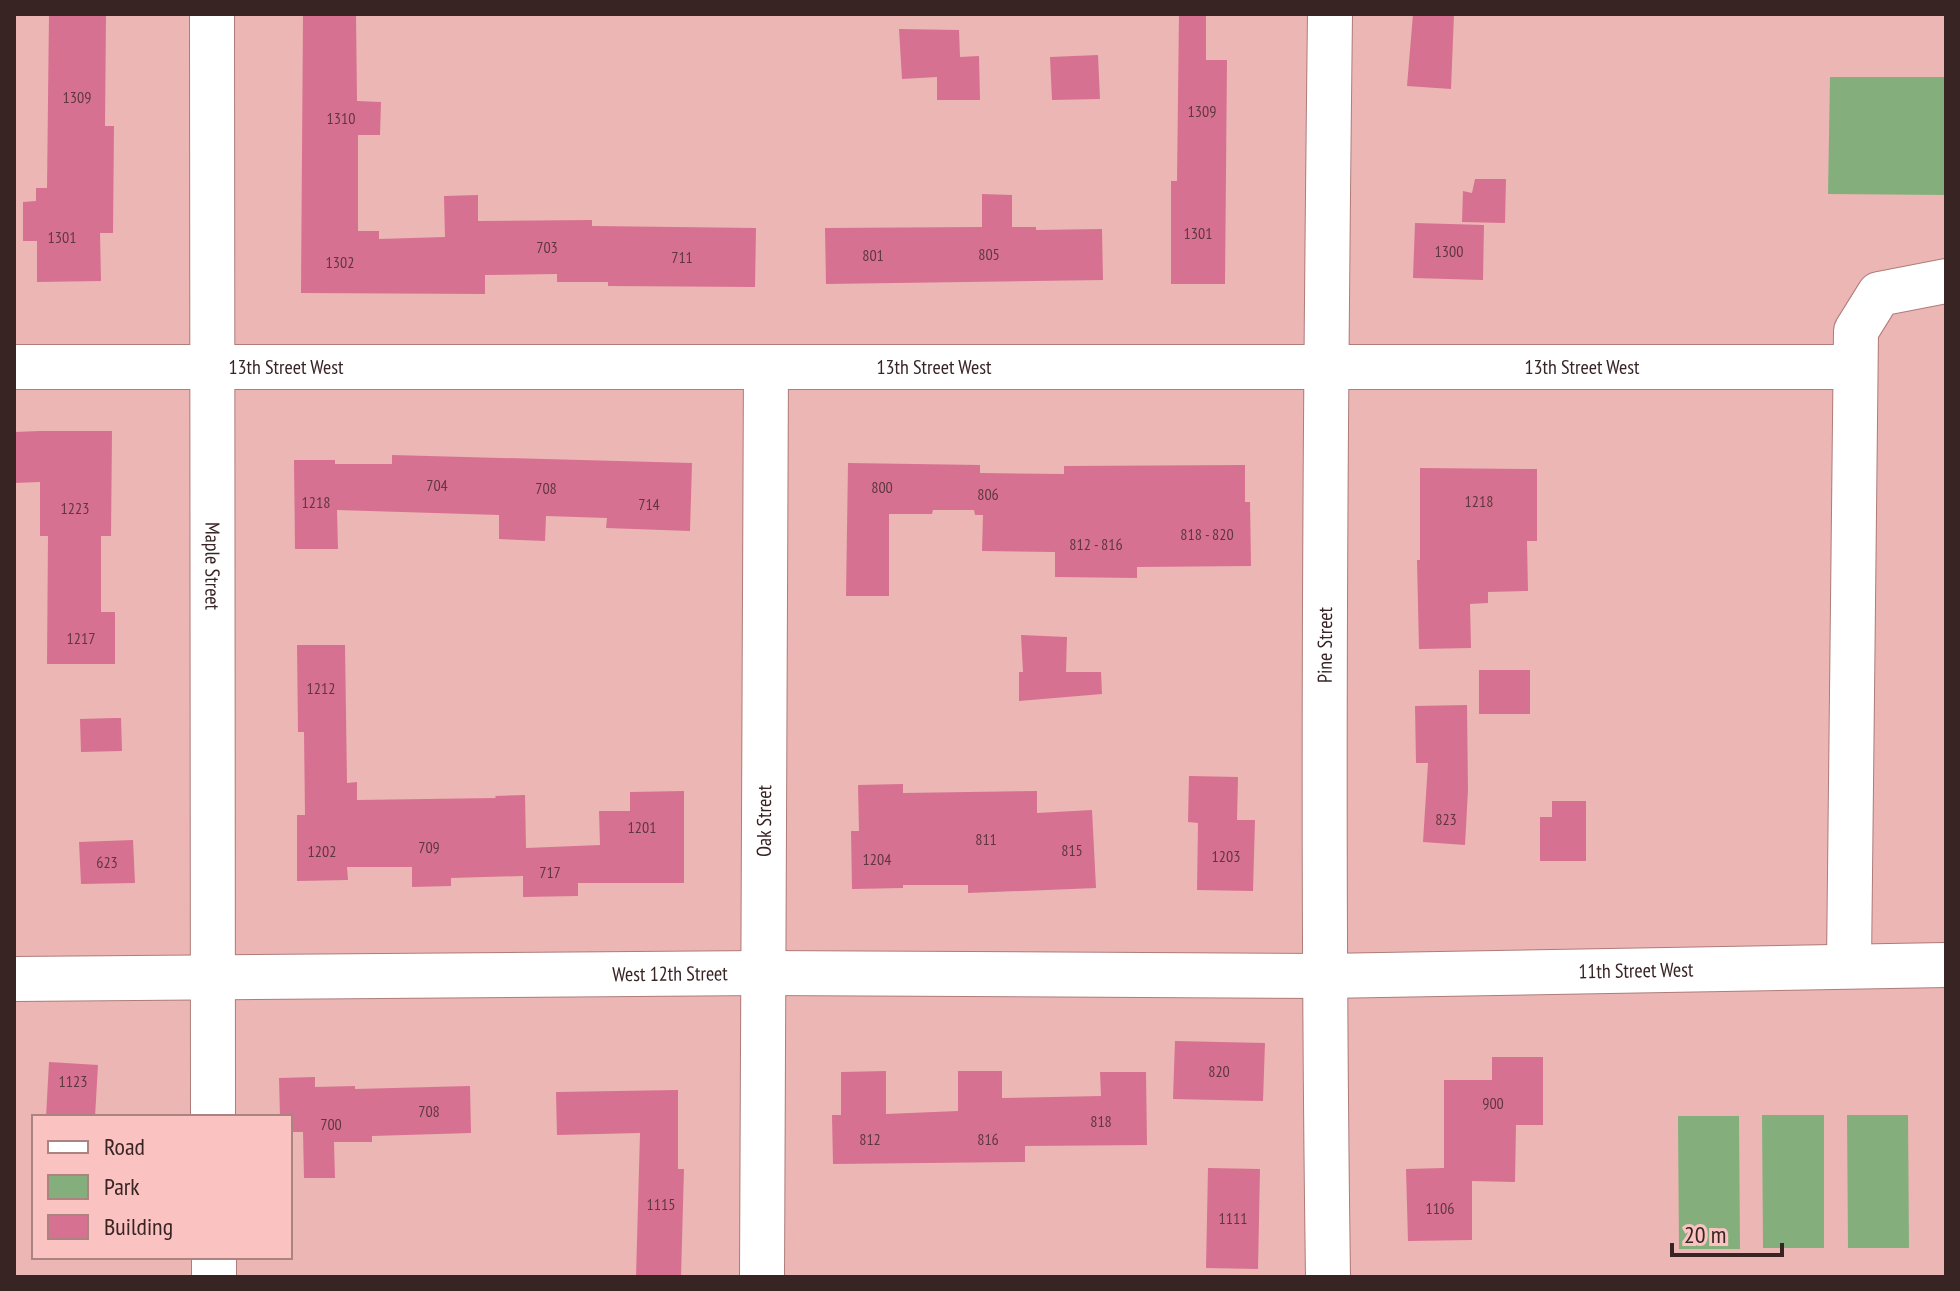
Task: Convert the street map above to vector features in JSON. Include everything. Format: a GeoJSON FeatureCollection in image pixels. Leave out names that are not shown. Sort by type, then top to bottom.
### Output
{"type":"FeatureCollection","features":[{"type":"Feature","properties":{"kind":"street","name":"Maple Street"},"geometry":{"type":"LineString","coordinates":[[212,14],[213,1115]]}},
{"type":"Feature","properties":{"kind":"street","name":"Pine Street"},"geometry":{"type":"LineString","coordinates":[[1328,1277],[1324,976],[1330,14]]}},
{"type":"Feature","properties":{"kind":"street"},"geometry":{"type":"LineString","coordinates":[[1849,965],[1856,331],[1879,294],[1946,281]]}},
{"type":"Feature","properties":{"kind":"street","name":"13th Street West"},"geometry":{"type":"LineString","coordinates":[[14,367],[1855,367]]}},
{"type":"Feature","properties":{"kind":"street","name":"Oak Street"},"geometry":{"type":"LineString","coordinates":[[762,1277],[766,367]]}},
{"type":"Feature","properties":{"kind":"street","name":"11th Street West"},"geometry":{"type":"LineString","coordinates":[[1324,976],[1946,965]]}},
{"type":"Feature","properties":{"kind":"street","name":"West 12th Street"},"geometry":{"type":"LineString","coordinates":[[14,979],[762,973],[1324,976]]}},
{"type":"Feature","properties":{"kind":"green space"},"geometry":{"type":"Polygon","coordinates":[[[1830,77],[1946,77],[1946,195],[1828,194],[1830,77]]]}},
{"type":"Feature","properties":{"kind":"green space"},"geometry":{"type":"Polygon","coordinates":[[[1762,1115],[1824,1115],[1824,1248],[1763,1248],[1762,1115]]]}},
{"type":"Feature","properties":{"kind":"green space"},"geometry":{"type":"Polygon","coordinates":[[[1847,1115],[1908,1115],[1909,1248],[1848,1248],[1847,1115]]]}},
{"type":"Feature","properties":{"kind":"green space"},"geometry":{"type":"Polygon","coordinates":[[[1678,1116],[1739,1116],[1740,1249],[1679,1249],[1678,1116]]]}},
{"type":"Feature","properties":{"kind":"building"},"geometry":{"type":"Polygon","coordinates":[[[49,14],[106,14],[105,126],[114,126],[113,233],[100,233],[101,281],[37,282],[37,241],[23,241],[23,202],[36,201],[36,188],[47,188],[49,14]]]}},
{"type":"Feature","properties":{"kind":"building"},"geometry":{"type":"Polygon","coordinates":[[[303,14],[356,14],[357,101],[381,102],[380,135],[358,135],[358,231],[379,231],[379,239],[445,237],[444,196],[478,195],[478,221],[592,220],[592,226],[756,228],[755,287],[608,286],[608,282],[557,282],[557,274],[485,275],[485,294],[301,293],[303,14]]]}},
{"type":"Feature","properties":{"kind":"building"},"geometry":{"type":"Polygon","coordinates":[[[1179,14],[1206,14],[1206,60],[1227,60],[1225,284],[1171,284],[1171,181],[1177,181],[1179,14]]]}},
{"type":"Feature","properties":{"kind":"building"},"geometry":{"type":"Polygon","coordinates":[[[1413,14],[1454,14],[1451,89],[1407,86],[1413,14]]]}},
{"type":"Feature","properties":{"kind":"building"},"geometry":{"type":"Polygon","coordinates":[[[899,29],[959,30],[960,57],[979,56],[980,100],[937,100],[937,77],[902,79],[899,29]]]}},
{"type":"Feature","properties":{"kind":"building"},"geometry":{"type":"Polygon","coordinates":[[[1098,55],[1100,99],[1052,100],[1050,57],[1098,55]]]}},
{"type":"Feature","properties":{"kind":"building"},"geometry":{"type":"Polygon","coordinates":[[[1475,179],[1506,179],[1505,223],[1462,222],[1463,191],[1472,193],[1475,179]]]}},
{"type":"Feature","properties":{"kind":"building"},"geometry":{"type":"Polygon","coordinates":[[[982,194],[1012,195],[1012,227],[1036,227],[1036,230],[1102,229],[1103,280],[826,284],[825,228],[982,227],[982,194]]]}},
{"type":"Feature","properties":{"kind":"building"},"geometry":{"type":"Polygon","coordinates":[[[1415,223],[1484,225],[1483,280],[1413,278],[1415,223]]]}},
{"type":"Feature","properties":{"kind":"building"},"geometry":{"type":"Polygon","coordinates":[[[112,431],[111,536],[101,536],[101,612],[115,612],[115,664],[47,664],[48,536],[40,536],[40,482],[14,483],[14,432],[112,431]]]}},
{"type":"Feature","properties":{"kind":"building"},"geometry":{"type":"Polygon","coordinates":[[[392,455],[692,463],[690,531],[606,528],[607,518],[546,516],[545,541],[499,539],[499,515],[337,510],[338,549],[295,549],[294,460],[392,464],[392,455]]]}},
{"type":"Feature","properties":{"kind":"building"},"geometry":{"type":"Polygon","coordinates":[[[848,463],[980,465],[980,473],[1064,474],[1064,466],[1245,465],[1245,502],[1250,502],[1251,566],[1137,567],[1137,578],[1055,577],[1055,552],[982,551],[983,515],[975,515],[974,510],[933,510],[932,514],[889,514],[889,596],[846,596],[848,463]]]}},
{"type":"Feature","properties":{"kind":"building"},"geometry":{"type":"Polygon","coordinates":[[[1420,468],[1537,469],[1537,541],[1527,541],[1528,591],[1488,592],[1488,603],[1470,604],[1471,648],[1419,649],[1417,560],[1420,560],[1420,468]]]}},
{"type":"Feature","properties":{"kind":"building"},"geometry":{"type":"Polygon","coordinates":[[[1021,635],[1067,637],[1066,672],[1101,672],[1102,694],[1019,701],[1019,672],[1023,672],[1021,635]]]}},
{"type":"Feature","properties":{"kind":"building"},"geometry":{"type":"Polygon","coordinates":[[[297,645],[345,645],[347,783],[357,782],[357,800],[525,795],[526,848],[600,845],[599,811],[630,811],[630,792],[684,791],[684,883],[578,883],[578,896],[523,897],[523,876],[451,878],[451,886],[412,887],[412,867],[347,867],[348,880],[297,881],[297,815],[305,815],[304,732],[298,732],[297,645]]]}},
{"type":"Feature","properties":{"kind":"building"},"geometry":{"type":"Polygon","coordinates":[[[1479,670],[1530,670],[1530,714],[1479,714],[1479,670]]]}},
{"type":"Feature","properties":{"kind":"building"},"geometry":{"type":"Polygon","coordinates":[[[1467,705],[1465,845],[1423,842],[1428,763],[1416,763],[1415,706],[1467,705]]]}},
{"type":"Feature","properties":{"kind":"building"},"geometry":{"type":"Polygon","coordinates":[[[121,718],[122,751],[81,752],[80,719],[121,718]]]}},
{"type":"Feature","properties":{"kind":"building"},"geometry":{"type":"Polygon","coordinates":[[[1189,776],[1238,777],[1237,820],[1255,820],[1253,891],[1197,890],[1198,823],[1188,822],[1189,776]]]}},
{"type":"Feature","properties":{"kind":"building"},"geometry":{"type":"Polygon","coordinates":[[[903,784],[903,793],[1037,791],[1037,813],[1092,810],[1096,888],[968,893],[968,885],[852,889],[851,831],[859,831],[858,785],[903,784]]]}},
{"type":"Feature","properties":{"kind":"building"},"geometry":{"type":"Polygon","coordinates":[[[1552,801],[1586,801],[1586,861],[1540,861],[1540,817],[1552,817],[1552,801]]]}},
{"type":"Feature","properties":{"kind":"building"},"geometry":{"type":"Polygon","coordinates":[[[133,840],[135,883],[81,884],[79,842],[133,840]]]}},
{"type":"Feature","properties":{"kind":"building"},"geometry":{"type":"Polygon","coordinates":[[[1175,1041],[1265,1043],[1263,1101],[1173,1099],[1175,1041]]]}},
{"type":"Feature","properties":{"kind":"building"},"geometry":{"type":"Polygon","coordinates":[[[1492,1057],[1543,1057],[1543,1125],[1516,1125],[1515,1182],[1472,1181],[1472,1240],[1408,1241],[1406,1169],[1444,1168],[1444,1080],[1492,1080],[1492,1057]]]}},
{"type":"Feature","properties":{"kind":"building"},"geometry":{"type":"Polygon","coordinates":[[[49,1062],[98,1065],[95,1115],[46,1115],[49,1062]]]}},
{"type":"Feature","properties":{"kind":"building"},"geometry":{"type":"Polygon","coordinates":[[[886,1071],[886,1114],[958,1111],[958,1071],[1002,1071],[1002,1098],[1101,1096],[1100,1072],[1146,1072],[1147,1145],[1025,1146],[1025,1162],[833,1164],[832,1115],[841,1115],[841,1072],[886,1071]]]}},
{"type":"Feature","properties":{"kind":"building"},"geometry":{"type":"Polygon","coordinates":[[[315,1077],[315,1087],[355,1086],[355,1089],[470,1086],[471,1133],[372,1136],[372,1142],[334,1142],[335,1178],[304,1178],[303,1132],[292,1132],[292,1115],[280,1115],[279,1078],[315,1077]]]}},
{"type":"Feature","properties":{"kind":"building"},"geometry":{"type":"Polygon","coordinates":[[[678,1090],[678,1169],[684,1169],[681,1277],[636,1277],[640,1133],[557,1135],[556,1092],[678,1090]]]}},
{"type":"Feature","properties":{"kind":"building"},"geometry":{"type":"Polygon","coordinates":[[[1208,1168],[1260,1169],[1258,1269],[1206,1268],[1208,1168]]]}}]}
